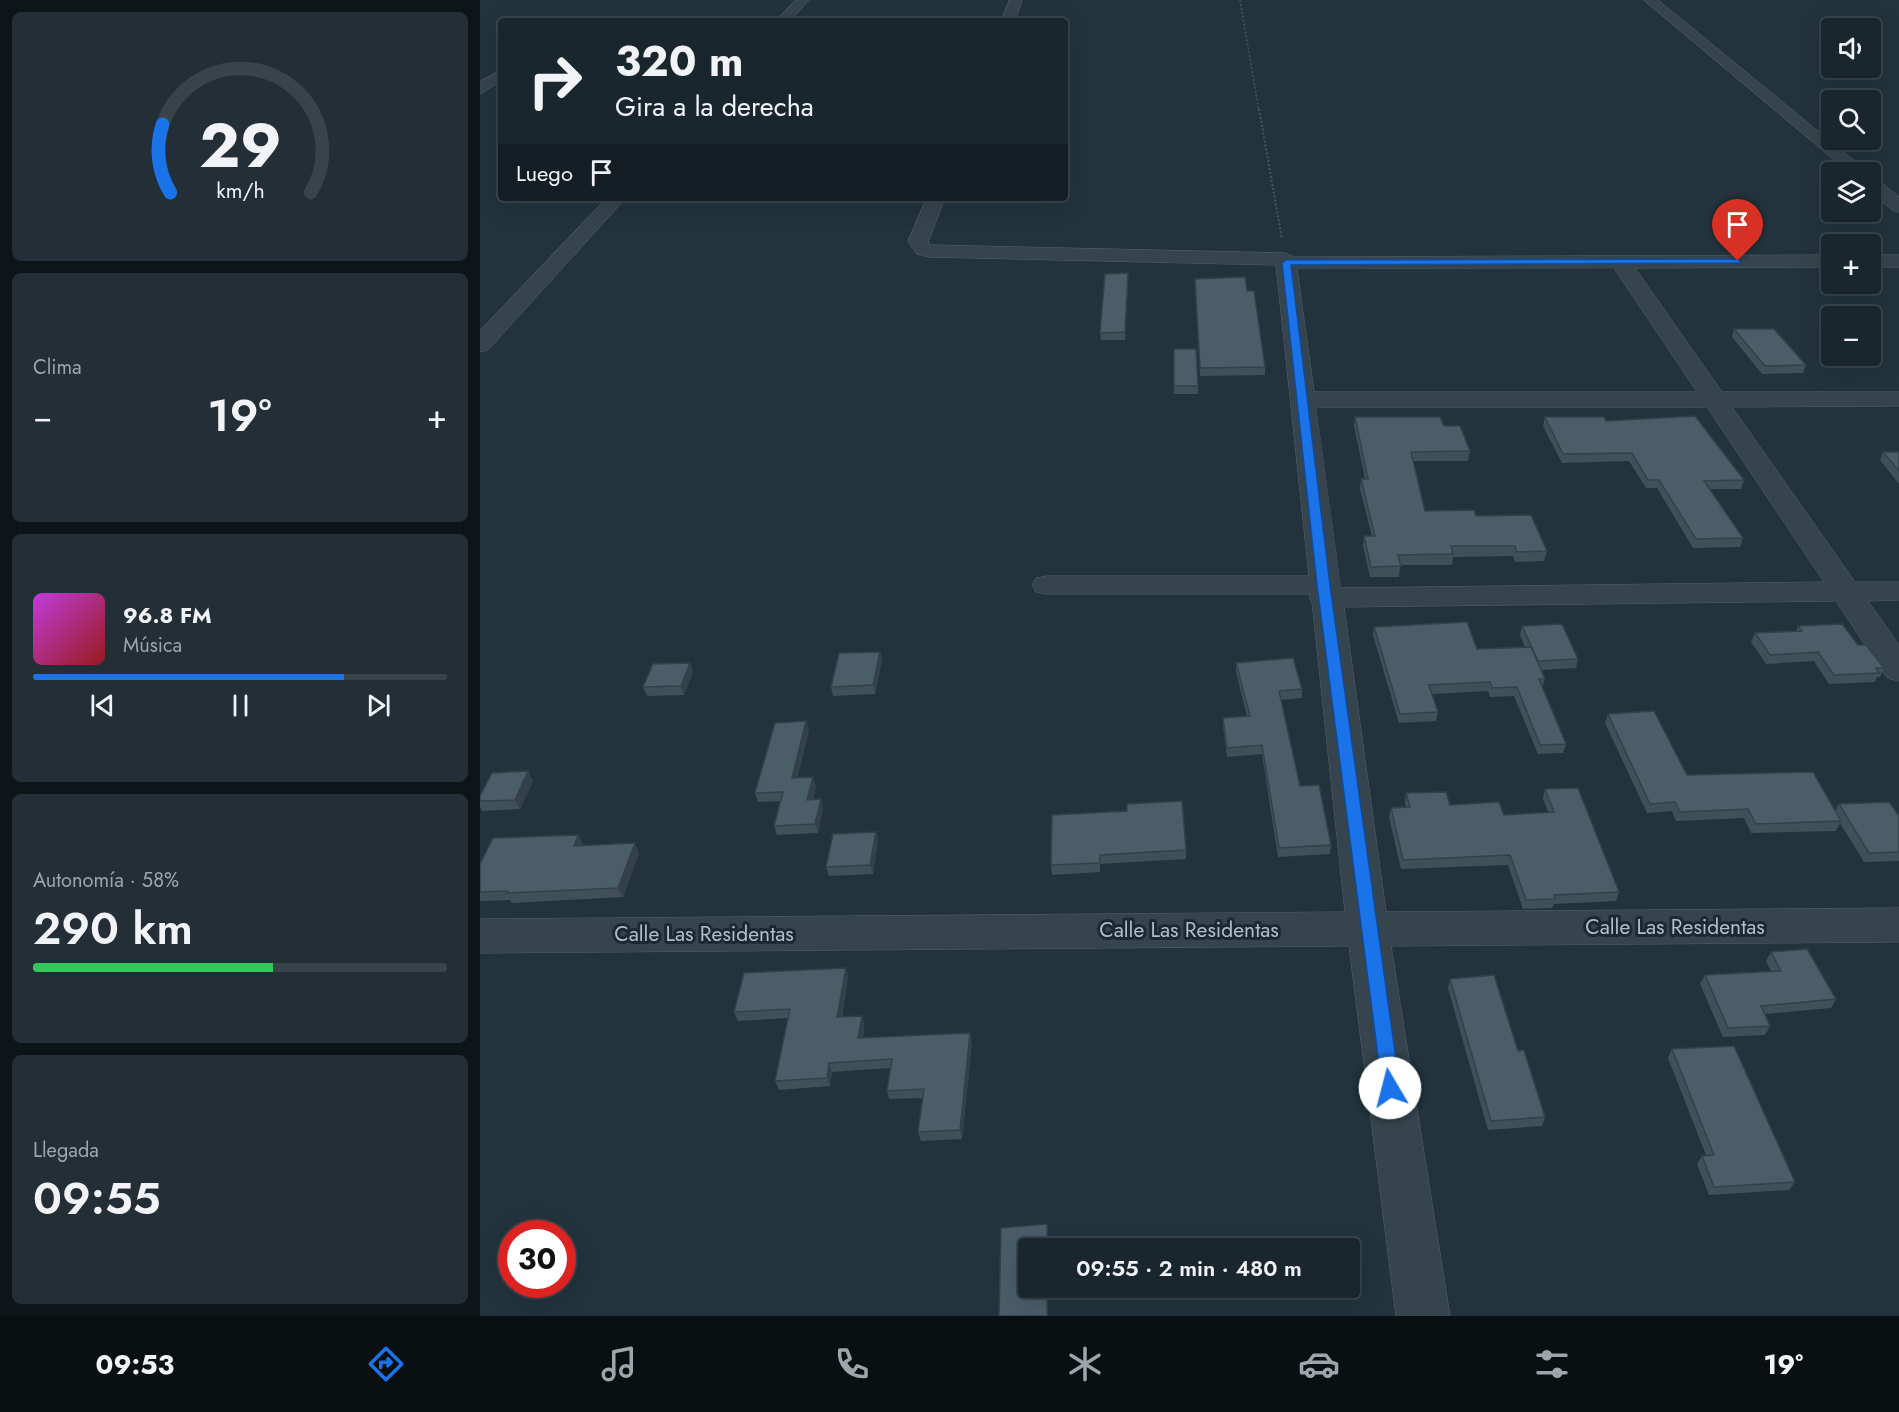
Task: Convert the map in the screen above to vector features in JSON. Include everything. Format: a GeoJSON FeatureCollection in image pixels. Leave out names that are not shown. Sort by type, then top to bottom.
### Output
{"type":"FeatureCollection","features":[{"type":"Feature","properties":{"kind":"street"},"geometry":{"type":"LineString","coordinates":[[786,18],[803,0]]}},
{"type":"Feature","properties":{"kind":"street"},"geometry":{"type":"LineString","coordinates":[[1009,18],[1016,0]]}},
{"type":"Feature","properties":{"kind":"street"},"geometry":{"type":"LineString","coordinates":[[1650,0],[1846,162]]}},
{"type":"Feature","properties":{"kind":"street"},"geometry":{"type":"LineString","coordinates":[[480,88],[498,76]]}},
{"type":"Feature","properties":{"kind":"street"},"geometry":{"type":"LineString","coordinates":[[1881,191],[1899,206]]}},
{"type":"Feature","properties":{"kind":"street"},"geometry":{"type":"LineString","coordinates":[[480,345],[614,201]]}},
{"type":"Feature","properties":{"kind":"street"},"geometry":{"type":"LineString","coordinates":[[935,201],[918,242],[924,250],[929,251],[1286,259]]}},
{"type":"Feature","properties":{"kind":"street"},"geometry":{"type":"LineString","coordinates":[[1620,261],[1899,670]]}},
{"type":"Feature","properties":{"kind":"street"},"geometry":{"type":"LineString","coordinates":[[1423,1316],[1368,929],[1324,591],[1286,263],[1821,261]]}},
{"type":"Feature","properties":{"kind":"street"},"geometry":{"type":"LineString","coordinates":[[1881,261],[1899,261]]}},
{"type":"Feature","properties":{"kind":"street"},"geometry":{"type":"LineString","coordinates":[[1301,400],[1899,399]]}},
{"type":"Feature","properties":{"kind":"street"},"geometry":{"type":"LineString","coordinates":[[1047,585],[1324,591],[1899,591]]}},
{"type":"Feature","properties":{"kind":"street","name":"Calle Las Residentas"},"geometry":{"type":"LineString","coordinates":[[480,936],[1899,925]]}},
{"type":"Feature","properties":{"kind":"path"},"geometry":{"type":"LineString","coordinates":[[1240,0],[1286,259]]}},
{"type":"Feature","properties":{"kind":"building"},"geometry":{"type":"Polygon","coordinates":[[[1128,273],[1125,332],[1100,333],[1105,274],[1128,273]]]}},
{"type":"Feature","properties":{"kind":"building"},"geometry":{"type":"Polygon","coordinates":[[[1245,277],[1247,291],[1254,291],[1265,367],[1200,368],[1195,279],[1245,277]]]}},
{"type":"Feature","properties":{"kind":"building"},"geometry":{"type":"Polygon","coordinates":[[[1734,329],[1774,329],[1806,365],[1765,366],[1734,329]]]}},
{"type":"Feature","properties":{"kind":"building"},"geometry":{"type":"Polygon","coordinates":[[[1174,349],[1196,349],[1198,386],[1174,386],[1174,349]]]}},
{"type":"Feature","properties":{"kind":"building"},"geometry":{"type":"Polygon","coordinates":[[[1695,416],[1744,480],[1704,481],[1743,538],[1696,539],[1659,480],[1648,480],[1632,453],[1563,454],[1545,417],[1604,417],[1606,421],[1695,416]]]}},
{"type":"Feature","properties":{"kind":"building"},"geometry":{"type":"Polygon","coordinates":[[[1355,417],[1440,417],[1444,426],[1460,426],[1470,451],[1411,452],[1425,511],[1474,510],[1476,516],[1531,515],[1547,551],[1517,552],[1515,546],[1451,546],[1453,554],[1398,555],[1401,566],[1371,567],[1364,536],[1375,536],[1361,479],[1368,479],[1355,417]]]}},
{"type":"Feature","properties":{"kind":"building"},"geometry":{"type":"Polygon","coordinates":[[[1883,452],[1899,452],[1899,471],[1883,452]]]}},
{"type":"Feature","properties":{"kind":"building"},"geometry":{"type":"Polygon","coordinates":[[[1467,622],[1477,649],[1531,647],[1545,679],[1539,679],[1566,744],[1540,745],[1517,687],[1492,688],[1490,682],[1429,685],[1438,712],[1400,714],[1374,627],[1467,622]]]}},
{"type":"Feature","properties":{"kind":"building"},"geometry":{"type":"Polygon","coordinates":[[[1562,624],[1578,659],[1538,661],[1522,626],[1562,624]]]}},
{"type":"Feature","properties":{"kind":"building"},"geometry":{"type":"Polygon","coordinates":[[[1842,624],[1858,645],[1866,645],[1884,668],[1876,668],[1879,673],[1834,675],[1818,652],[1770,655],[1755,633],[1802,631],[1798,626],[1842,624]]]}},
{"type":"Feature","properties":{"kind":"building"},"geometry":{"type":"Polygon","coordinates":[[[880,652],[873,685],[831,687],[839,653],[880,652]]]}},
{"type":"Feature","properties":{"kind":"building"},"geometry":{"type":"Polygon","coordinates":[[[1293,658],[1302,689],[1279,691],[1300,786],[1319,785],[1331,845],[1279,848],[1262,745],[1227,748],[1223,718],[1250,716],[1236,663],[1293,658]]]}},
{"type":"Feature","properties":{"kind":"building"},"geometry":{"type":"Polygon","coordinates":[[[690,663],[681,686],[643,687],[653,664],[690,663]]]}},
{"type":"Feature","properties":{"kind":"building"},"geometry":{"type":"Polygon","coordinates":[[[1654,711],[1687,775],[1813,772],[1841,821],[1756,824],[1748,809],[1680,812],[1675,802],[1650,804],[1608,714],[1654,711]]]}},
{"type":"Feature","properties":{"kind":"building"},"geometry":{"type":"Polygon","coordinates":[[[806,721],[792,778],[813,777],[807,800],[821,799],[815,824],[774,826],[783,792],[755,793],[775,723],[806,721]]]}},
{"type":"Feature","properties":{"kind":"building"},"geometry":{"type":"Polygon","coordinates":[[[528,771],[515,800],[480,801],[480,796],[492,773],[528,771]]]}},
{"type":"Feature","properties":{"kind":"building"},"geometry":{"type":"Polygon","coordinates":[[[1578,788],[1619,892],[1554,895],[1555,899],[1526,900],[1510,855],[1403,860],[1391,808],[1410,807],[1406,793],[1446,792],[1450,805],[1499,802],[1504,815],[1554,812],[1545,789],[1578,788]]]}},
{"type":"Feature","properties":{"kind":"building"},"geometry":{"type":"Polygon","coordinates":[[[1182,801],[1186,850],[1100,855],[1100,863],[1051,865],[1052,815],[1127,811],[1127,804],[1182,801]]]}},
{"type":"Feature","properties":{"kind":"building"},"geometry":{"type":"Polygon","coordinates":[[[1889,802],[1899,816],[1899,852],[1869,853],[1839,804],[1889,802]]]}},
{"type":"Feature","properties":{"kind":"building"},"geometry":{"type":"Polygon","coordinates":[[[876,832],[870,865],[826,867],[833,834],[876,832]]]}},
{"type":"Feature","properties":{"kind":"building"},"geometry":{"type":"Polygon","coordinates":[[[578,835],[574,846],[635,843],[618,888],[480,892],[480,864],[493,838],[578,835]]]}},
{"type":"Feature","properties":{"kind":"building"},"geometry":{"type":"Polygon","coordinates":[[[1807,949],[1836,999],[1761,1006],[1770,1026],[1728,1028],[1705,975],[1781,971],[1771,952],[1807,949]]]}},
{"type":"Feature","properties":{"kind":"building"},"geometry":{"type":"Polygon","coordinates":[[[846,968],[837,1017],[862,1016],[858,1038],[970,1033],[960,1130],[918,1132],[924,1089],[887,1091],[892,1059],[829,1063],[827,1078],[775,1081],[790,1009],[734,1012],[744,973],[846,968]]]}},
{"type":"Feature","properties":{"kind":"building"},"geometry":{"type":"Polygon","coordinates":[[[1494,975],[1518,1051],[1524,1050],[1545,1117],[1491,1121],[1450,979],[1494,975]]]}},
{"type":"Feature","properties":{"kind":"building"},"geometry":{"type":"Polygon","coordinates":[[[1734,1046],[1795,1182],[1714,1187],[1702,1156],[1714,1155],[1672,1049],[1734,1046]]]}},
{"type":"Feature","properties":{"kind":"building"},"geometry":{"type":"Polygon","coordinates":[[[1047,1224],[1047,1238],[1018,1238],[1018,1298],[1047,1298],[1047,1316],[999,1316],[1001,1228],[1047,1224]]]}},
{"type":"Feature","properties":{"kind":"route"},"geometry":{"type":"LineString","coordinates":[[1390,1088],[1323,585],[1286,263],[1738,261]]}}]}
